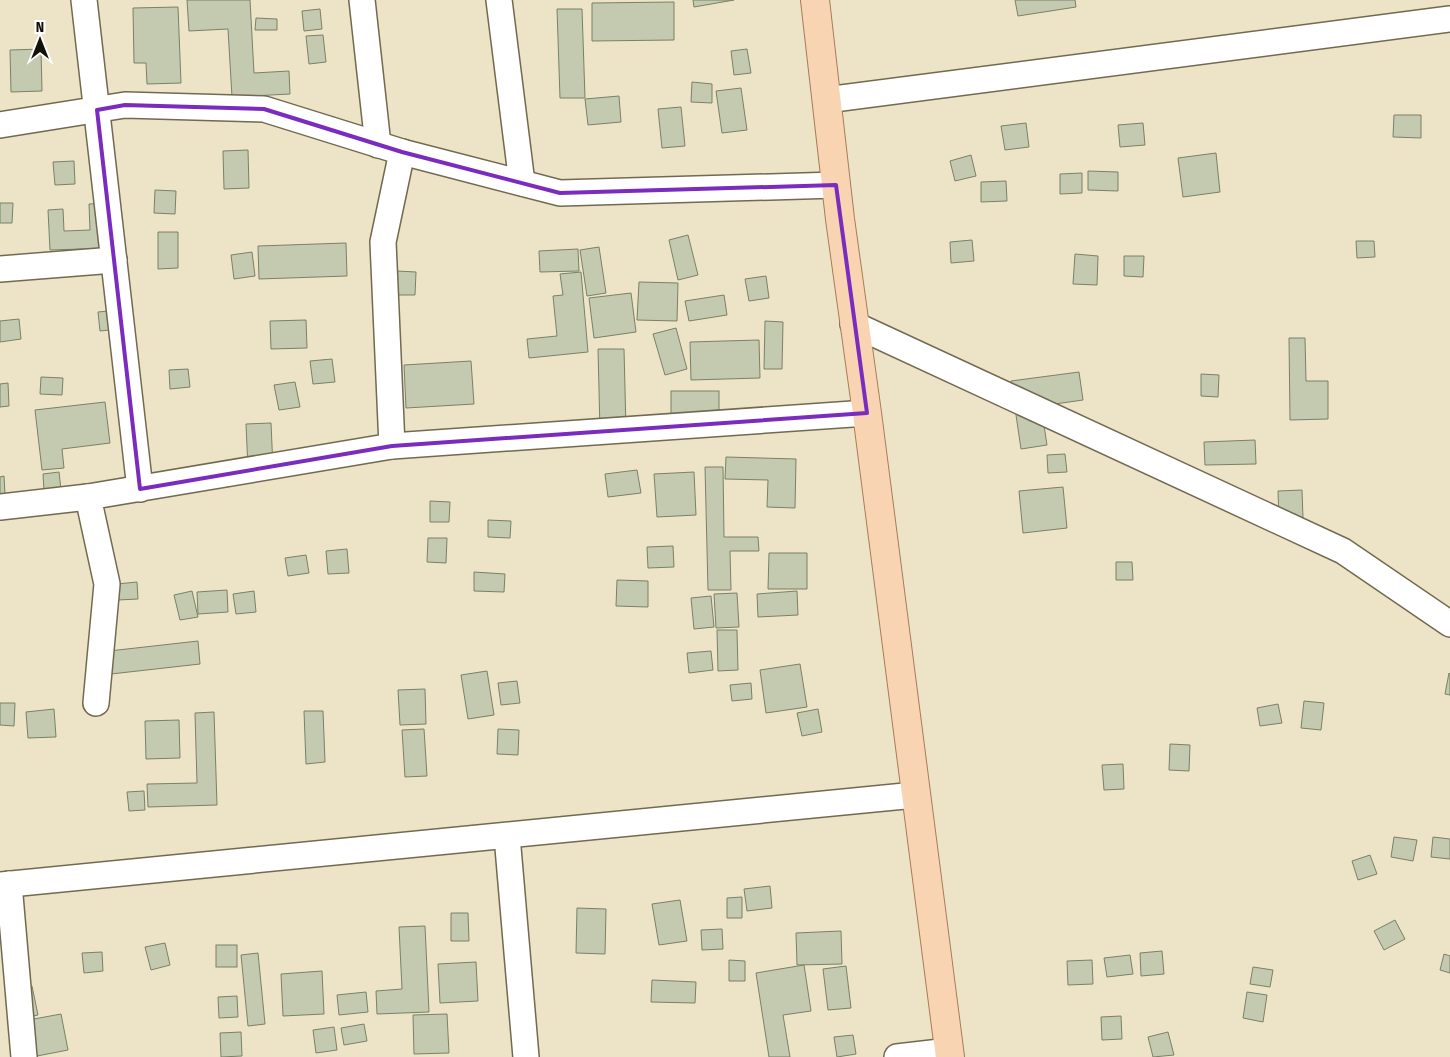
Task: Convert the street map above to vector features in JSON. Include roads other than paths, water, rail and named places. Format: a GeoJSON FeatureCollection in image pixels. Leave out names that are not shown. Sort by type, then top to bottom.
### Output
{"type":"FeatureCollection","features":[{"type":"Feature","properties":{"kind":"main road"},"geometry":{"type":"LineString","coordinates":[[815,0],[853,324],[867,414],[915,796],[950,1054]]}},
{"type":"Feature","properties":{"kind":"street"},"geometry":{"type":"LineString","coordinates":[[84,0],[140,489]]}},
{"type":"Feature","properties":{"kind":"street"},"geometry":{"type":"LineString","coordinates":[[362,0],[378,145]]}},
{"type":"Feature","properties":{"kind":"street"},"geometry":{"type":"LineString","coordinates":[[499,0],[522,183]]}},
{"type":"Feature","properties":{"kind":"street"},"geometry":{"type":"LineString","coordinates":[[826,100],[1450,19]]}},
{"type":"Feature","properties":{"kind":"street"},"geometry":{"type":"LineString","coordinates":[[0,125],[125,105],[264,109],[402,152],[560,193],[836,185]]}},
{"type":"Feature","properties":{"kind":"street"},"geometry":{"type":"LineString","coordinates":[[392,446],[383,242],[402,152]]}},
{"type":"Feature","properties":{"kind":"street"},"geometry":{"type":"LineString","coordinates":[[0,269],[114,260]]}},
{"type":"Feature","properties":{"kind":"street"},"geometry":{"type":"LineString","coordinates":[[853,324],[1343,551],[1450,624]]}},
{"type":"Feature","properties":{"kind":"street"},"geometry":{"type":"LineString","coordinates":[[0,507],[140,489],[392,446],[867,414]]}},
{"type":"Feature","properties":{"kind":"street"},"geometry":{"type":"LineString","coordinates":[[88,497],[107,584],[96,703]]}},
{"type":"Feature","properties":{"kind":"street"},"geometry":{"type":"LineString","coordinates":[[24,1057],[5,884],[915,796]]}},
{"type":"Feature","properties":{"kind":"street"},"geometry":{"type":"LineString","coordinates":[[507,836],[526,1057]]}},
{"type":"Feature","properties":{"kind":"street"},"geometry":{"type":"LineString","coordinates":[[897,1057],[950,1054]]}}]}
